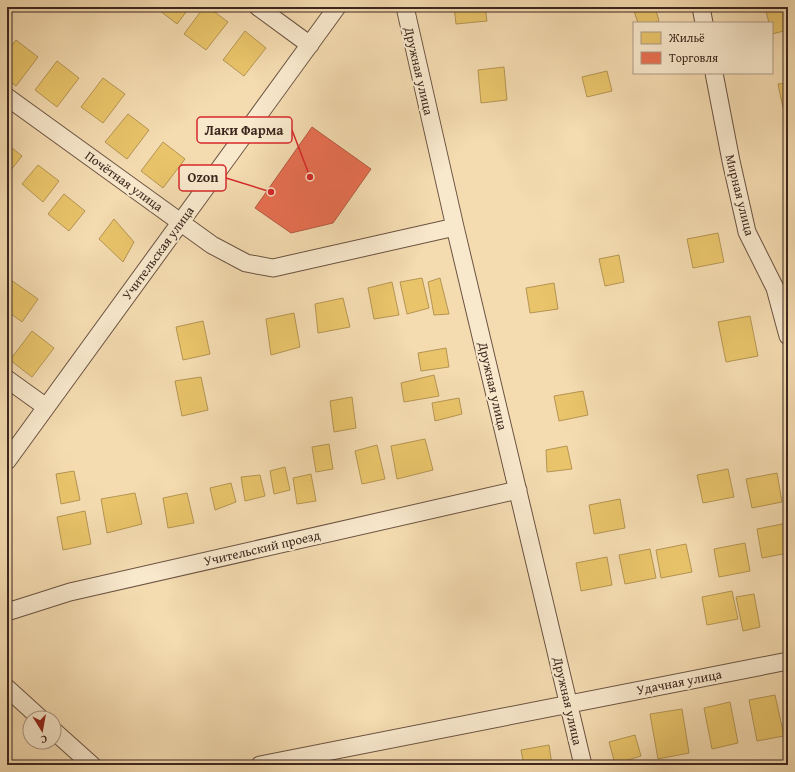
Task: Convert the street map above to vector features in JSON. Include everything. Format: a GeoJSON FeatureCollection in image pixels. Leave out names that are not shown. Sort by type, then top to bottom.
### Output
{"type":"FeatureCollection","features":[{"type":"Feature","properties":{"kind":"street"},"geometry":{"type":"LineString","coordinates":[[258,7],[310,45]]}},
{"type":"Feature","properties":{"kind":"street","name":"Учительская улица"},"geometry":{"type":"LineString","coordinates":[[7,461],[337,7]]}},
{"type":"Feature","properties":{"kind":"street","name":"Дружная улица"},"geometry":{"type":"LineString","coordinates":[[405,7],[455,227],[583,765]]}},
{"type":"Feature","properties":{"kind":"street"},"geometry":{"type":"LineString","coordinates":[[701,7],[704,22]]}},
{"type":"Feature","properties":{"kind":"street","name":"Мирная улица"},"geometry":{"type":"LineString","coordinates":[[714,74],[731,161],[747,232],[775,288],[788,336]]}},
{"type":"Feature","properties":{"kind":"street","name":"Почётная улица"},"geometry":{"type":"LineString","coordinates":[[7,97],[212,245],[246,263],[273,268],[455,227]]}},
{"type":"Feature","properties":{"kind":"street"},"geometry":{"type":"LineString","coordinates":[[7,379],[46,407]]}},
{"type":"Feature","properties":{"kind":"street","name":"Учительский проезд"},"geometry":{"type":"LineString","coordinates":[[7,612],[70,592],[518,490]]}},
{"type":"Feature","properties":{"kind":"street","name":"Удачная улица"},"geometry":{"type":"LineString","coordinates":[[260,765],[788,661]]}},
{"type":"Feature","properties":{"kind":"street"},"geometry":{"type":"LineString","coordinates":[[7,688],[31,710]]}},
{"type":"Feature","properties":{"kind":"street"},"geometry":{"type":"LineString","coordinates":[[62,738],[92,765]]}},
{"type":"Feature","properties":{"kind":"building: Жильё"},"geometry":{"type":"Polygon","coordinates":[[[155,7],[190,7],[177,24],[155,7]]]}},
{"type":"Feature","properties":{"kind":"building: Жильё"},"geometry":{"type":"Polygon","coordinates":[[[204,7],[208,7],[228,22],[206,50],[184,34],[204,7]]]}},
{"type":"Feature","properties":{"kind":"building: Жильё"},"geometry":{"type":"Polygon","coordinates":[[[454,7],[485,7],[487,21],[456,24],[454,7]]]}},
{"type":"Feature","properties":{"kind":"building: Жильё"},"geometry":{"type":"Polygon","coordinates":[[[655,7],[659,21],[638,22],[633,8],[655,7]]]}},
{"type":"Feature","properties":{"kind":"building: Жильё"},"geometry":{"type":"Polygon","coordinates":[[[765,7],[788,7],[788,30],[773,34],[773,22],[769,22],[765,7]]]}},
{"type":"Feature","properties":{"kind":"building: Жильё"},"geometry":{"type":"Polygon","coordinates":[[[245,31],[266,48],[244,76],[223,60],[245,31]]]}},
{"type":"Feature","properties":{"kind":"building: Жильё"},"geometry":{"type":"Polygon","coordinates":[[[16,40],[38,57],[16,86],[7,79],[7,52],[16,40]]]}},
{"type":"Feature","properties":{"kind":"building: Жильё"},"geometry":{"type":"Polygon","coordinates":[[[57,61],[79,78],[57,107],[35,90],[57,61]]]}},
{"type":"Feature","properties":{"kind":"building: Жильё"},"geometry":{"type":"Polygon","coordinates":[[[504,67],[507,100],[481,103],[478,70],[504,67]]]}},
{"type":"Feature","properties":{"kind":"building: Жильё"},"geometry":{"type":"Polygon","coordinates":[[[607,71],[612,91],[587,97],[582,77],[607,71]]]}},
{"type":"Feature","properties":{"kind":"building: Жильё"},"geometry":{"type":"Polygon","coordinates":[[[103,78],[125,94],[103,123],[81,107],[103,78]]]}},
{"type":"Feature","properties":{"kind":"building: Жильё"},"geometry":{"type":"Polygon","coordinates":[[[788,83],[788,107],[783,108],[778,84],[788,83]]]}},
{"type":"Feature","properties":{"kind":"building: Жильё"},"geometry":{"type":"Polygon","coordinates":[[[128,114],[149,130],[127,159],[105,142],[128,114]]]}},
{"type":"Feature","properties":{"kind":"building: Жильё"},"geometry":{"type":"Polygon","coordinates":[[[163,142],[185,159],[163,188],[141,171],[163,142]]]}},
{"type":"Feature","properties":{"kind":"building: Жильё"},"geometry":{"type":"Polygon","coordinates":[[[7,144],[22,156],[7,175],[7,144]]]}},
{"type":"Feature","properties":{"kind":"building: Жильё"},"geometry":{"type":"Polygon","coordinates":[[[38,165],[59,181],[43,202],[22,184],[38,165]]]}},
{"type":"Feature","properties":{"kind":"building: Жильё"},"geometry":{"type":"Polygon","coordinates":[[[64,194],[85,211],[69,231],[48,214],[64,194]]]}},
{"type":"Feature","properties":{"kind":"building: Жильё"},"geometry":{"type":"Polygon","coordinates":[[[114,219],[134,242],[123,262],[99,239],[114,219]]]}},
{"type":"Feature","properties":{"kind":"building: Жильё"},"geometry":{"type":"Polygon","coordinates":[[[718,233],[724,262],[693,268],[687,239],[718,233]]]}},
{"type":"Feature","properties":{"kind":"building: Жильё"},"geometry":{"type":"Polygon","coordinates":[[[619,255],[624,282],[605,286],[599,259],[619,255]]]}},
{"type":"Feature","properties":{"kind":"building: Жильё"},"geometry":{"type":"Polygon","coordinates":[[[8,278],[38,299],[22,322],[7,311],[8,278]]]}},
{"type":"Feature","properties":{"kind":"building: Жильё"},"geometry":{"type":"Polygon","coordinates":[[[422,278],[429,308],[407,314],[400,282],[422,278]]]}},
{"type":"Feature","properties":{"kind":"building: Жильё"},"geometry":{"type":"Polygon","coordinates":[[[440,278],[449,314],[434,315],[428,282],[440,278]]]}},
{"type":"Feature","properties":{"kind":"building: Жильё"},"geometry":{"type":"Polygon","coordinates":[[[392,282],[399,315],[374,319],[368,288],[392,282]]]}},
{"type":"Feature","properties":{"kind":"building: Жильё"},"geometry":{"type":"Polygon","coordinates":[[[554,283],[558,309],[530,313],[526,288],[554,283]]]}},
{"type":"Feature","properties":{"kind":"building: Жильё"},"geometry":{"type":"Polygon","coordinates":[[[343,298],[350,327],[318,333],[315,304],[343,298]]]}},
{"type":"Feature","properties":{"kind":"building: Жильё"},"geometry":{"type":"Polygon","coordinates":[[[294,313],[300,347],[271,355],[266,319],[294,313]]]}},
{"type":"Feature","properties":{"kind":"building: Жильё"},"geometry":{"type":"Polygon","coordinates":[[[750,316],[758,356],[726,362],[718,322],[750,316]]]}},
{"type":"Feature","properties":{"kind":"building: Жильё"},"geometry":{"type":"Polygon","coordinates":[[[203,321],[210,354],[183,360],[176,327],[203,321]]]}},
{"type":"Feature","properties":{"kind":"building: Жильё"},"geometry":{"type":"Polygon","coordinates":[[[32,331],[54,348],[32,377],[10,360],[32,331]]]}},
{"type":"Feature","properties":{"kind":"building: Жильё"},"geometry":{"type":"Polygon","coordinates":[[[446,348],[449,367],[421,371],[418,353],[446,348]]]}},
{"type":"Feature","properties":{"kind":"building: Жильё"},"geometry":{"type":"Polygon","coordinates":[[[434,375],[439,396],[404,402],[401,383],[434,375]]]}},
{"type":"Feature","properties":{"kind":"building: Жильё"},"geometry":{"type":"Polygon","coordinates":[[[201,377],[208,410],[182,416],[175,381],[201,377]]]}},
{"type":"Feature","properties":{"kind":"building: Жильё"},"geometry":{"type":"Polygon","coordinates":[[[583,391],[588,415],[559,421],[554,396],[583,391]]]}},
{"type":"Feature","properties":{"kind":"building: Жильё"},"geometry":{"type":"Polygon","coordinates":[[[352,397],[356,428],[334,432],[330,401],[352,397]]]}},
{"type":"Feature","properties":{"kind":"building: Жильё"},"geometry":{"type":"Polygon","coordinates":[[[459,398],[462,414],[435,421],[432,403],[459,398]]]}},
{"type":"Feature","properties":{"kind":"building: Жильё"},"geometry":{"type":"Polygon","coordinates":[[[425,439],[433,470],[397,479],[391,446],[425,439]]]}},
{"type":"Feature","properties":{"kind":"building: Жильё"},"geometry":{"type":"Polygon","coordinates":[[[329,444],[333,469],[316,472],[312,447],[329,444]]]}},
{"type":"Feature","properties":{"kind":"building: Жильё"},"geometry":{"type":"Polygon","coordinates":[[[377,445],[385,479],[362,484],[355,451],[377,445]]]}},
{"type":"Feature","properties":{"kind":"building: Жильё"},"geometry":{"type":"Polygon","coordinates":[[[567,446],[572,469],[547,472],[546,450],[567,446]]]}},
{"type":"Feature","properties":{"kind":"building: Жильё"},"geometry":{"type":"Polygon","coordinates":[[[285,467],[290,490],[274,494],[270,471],[285,467]]]}},
{"type":"Feature","properties":{"kind":"building: Жильё"},"geometry":{"type":"Polygon","coordinates":[[[728,469],[734,497],[703,503],[697,475],[728,469]]]}},
{"type":"Feature","properties":{"kind":"building: Жильё"},"geometry":{"type":"Polygon","coordinates":[[[74,471],[80,500],[61,504],[56,474],[74,471]]]}},
{"type":"Feature","properties":{"kind":"building: Жильё"},"geometry":{"type":"Polygon","coordinates":[[[777,473],[782,502],[752,508],[746,479],[777,473]]]}},
{"type":"Feature","properties":{"kind":"building: Жильё"},"geometry":{"type":"Polygon","coordinates":[[[311,474],[316,501],[297,504],[293,478],[311,474]]]}},
{"type":"Feature","properties":{"kind":"building: Жильё"},"geometry":{"type":"Polygon","coordinates":[[[260,475],[265,496],[245,501],[241,477],[260,475]]]}},
{"type":"Feature","properties":{"kind":"building: Жильё"},"geometry":{"type":"Polygon","coordinates":[[[231,483],[236,502],[215,510],[210,488],[231,483]]]}},
{"type":"Feature","properties":{"kind":"building: Жильё"},"geometry":{"type":"Polygon","coordinates":[[[135,493],[142,524],[107,533],[101,499],[135,493]]]}},
{"type":"Feature","properties":{"kind":"building: Жильё"},"geometry":{"type":"Polygon","coordinates":[[[187,493],[194,523],[168,528],[163,498],[187,493]]]}},
{"type":"Feature","properties":{"kind":"building: Жильё"},"geometry":{"type":"Polygon","coordinates":[[[620,499],[625,528],[594,534],[589,505],[620,499]]]}},
{"type":"Feature","properties":{"kind":"building: Жильё"},"geometry":{"type":"Polygon","coordinates":[[[85,511],[91,544],[63,550],[57,517],[85,511]]]}},
{"type":"Feature","properties":{"kind":"building: Жильё"},"geometry":{"type":"Polygon","coordinates":[[[787,523],[788,553],[762,558],[757,529],[787,523]]]}},
{"type":"Feature","properties":{"kind":"building: Жильё"},"geometry":{"type":"Polygon","coordinates":[[[745,543],[750,571],[719,577],[714,549],[745,543]]]}},
{"type":"Feature","properties":{"kind":"building: Жильё"},"geometry":{"type":"Polygon","coordinates":[[[686,544],[692,572],[661,578],[656,550],[686,544]]]}},
{"type":"Feature","properties":{"kind":"building: Жильё"},"geometry":{"type":"Polygon","coordinates":[[[650,549],[656,578],[625,584],[619,555],[650,549]]]}},
{"type":"Feature","properties":{"kind":"building: Жильё"},"geometry":{"type":"Polygon","coordinates":[[[607,557],[612,585],[581,591],[576,563],[607,557]]]}},
{"type":"Feature","properties":{"kind":"building: Жильё"},"geometry":{"type":"Polygon","coordinates":[[[732,591],[738,619],[707,625],[702,597],[732,591]]]}},
{"type":"Feature","properties":{"kind":"building: Жильё"},"geometry":{"type":"Polygon","coordinates":[[[784,593],[788,593],[788,620],[784,593]]]}},
{"type":"Feature","properties":{"kind":"building: Жильё"},"geometry":{"type":"Polygon","coordinates":[[[754,594],[760,627],[743,631],[736,597],[754,594]]]}},
{"type":"Feature","properties":{"kind":"building: Жильё"},"geometry":{"type":"Polygon","coordinates":[[[775,695],[784,736],[757,741],[749,700],[775,695]]]}},
{"type":"Feature","properties":{"kind":"building: Жильё"},"geometry":{"type":"Polygon","coordinates":[[[730,702],[738,743],[712,749],[704,708],[730,702]]]}},
{"type":"Feature","properties":{"kind":"building: Жильё"},"geometry":{"type":"Polygon","coordinates":[[[682,709],[689,753],[658,759],[650,714],[682,709]]]}},
{"type":"Feature","properties":{"kind":"building: Жильё"},"geometry":{"type":"Polygon","coordinates":[[[635,735],[641,756],[615,764],[609,742],[635,735]]]}},
{"type":"Feature","properties":{"kind":"building: Жильё"},"geometry":{"type":"Polygon","coordinates":[[[549,745],[552,765],[524,765],[521,750],[549,745]]]}},
{"type":"Feature","properties":{"kind":"building: Торговля"},"geometry":{"type":"Polygon","coordinates":[[[312,127],[371,169],[333,223],[291,233],[255,208],[312,127]]]}},
{"type":"Feature","properties":{"kind":"place","name":"Лаки Фарма"},"geometry":{"type":"Point","coordinates":[310,177]}},
{"type":"Feature","properties":{"kind":"place","name":"Ozon"},"geometry":{"type":"Point","coordinates":[271,192]}}]}
